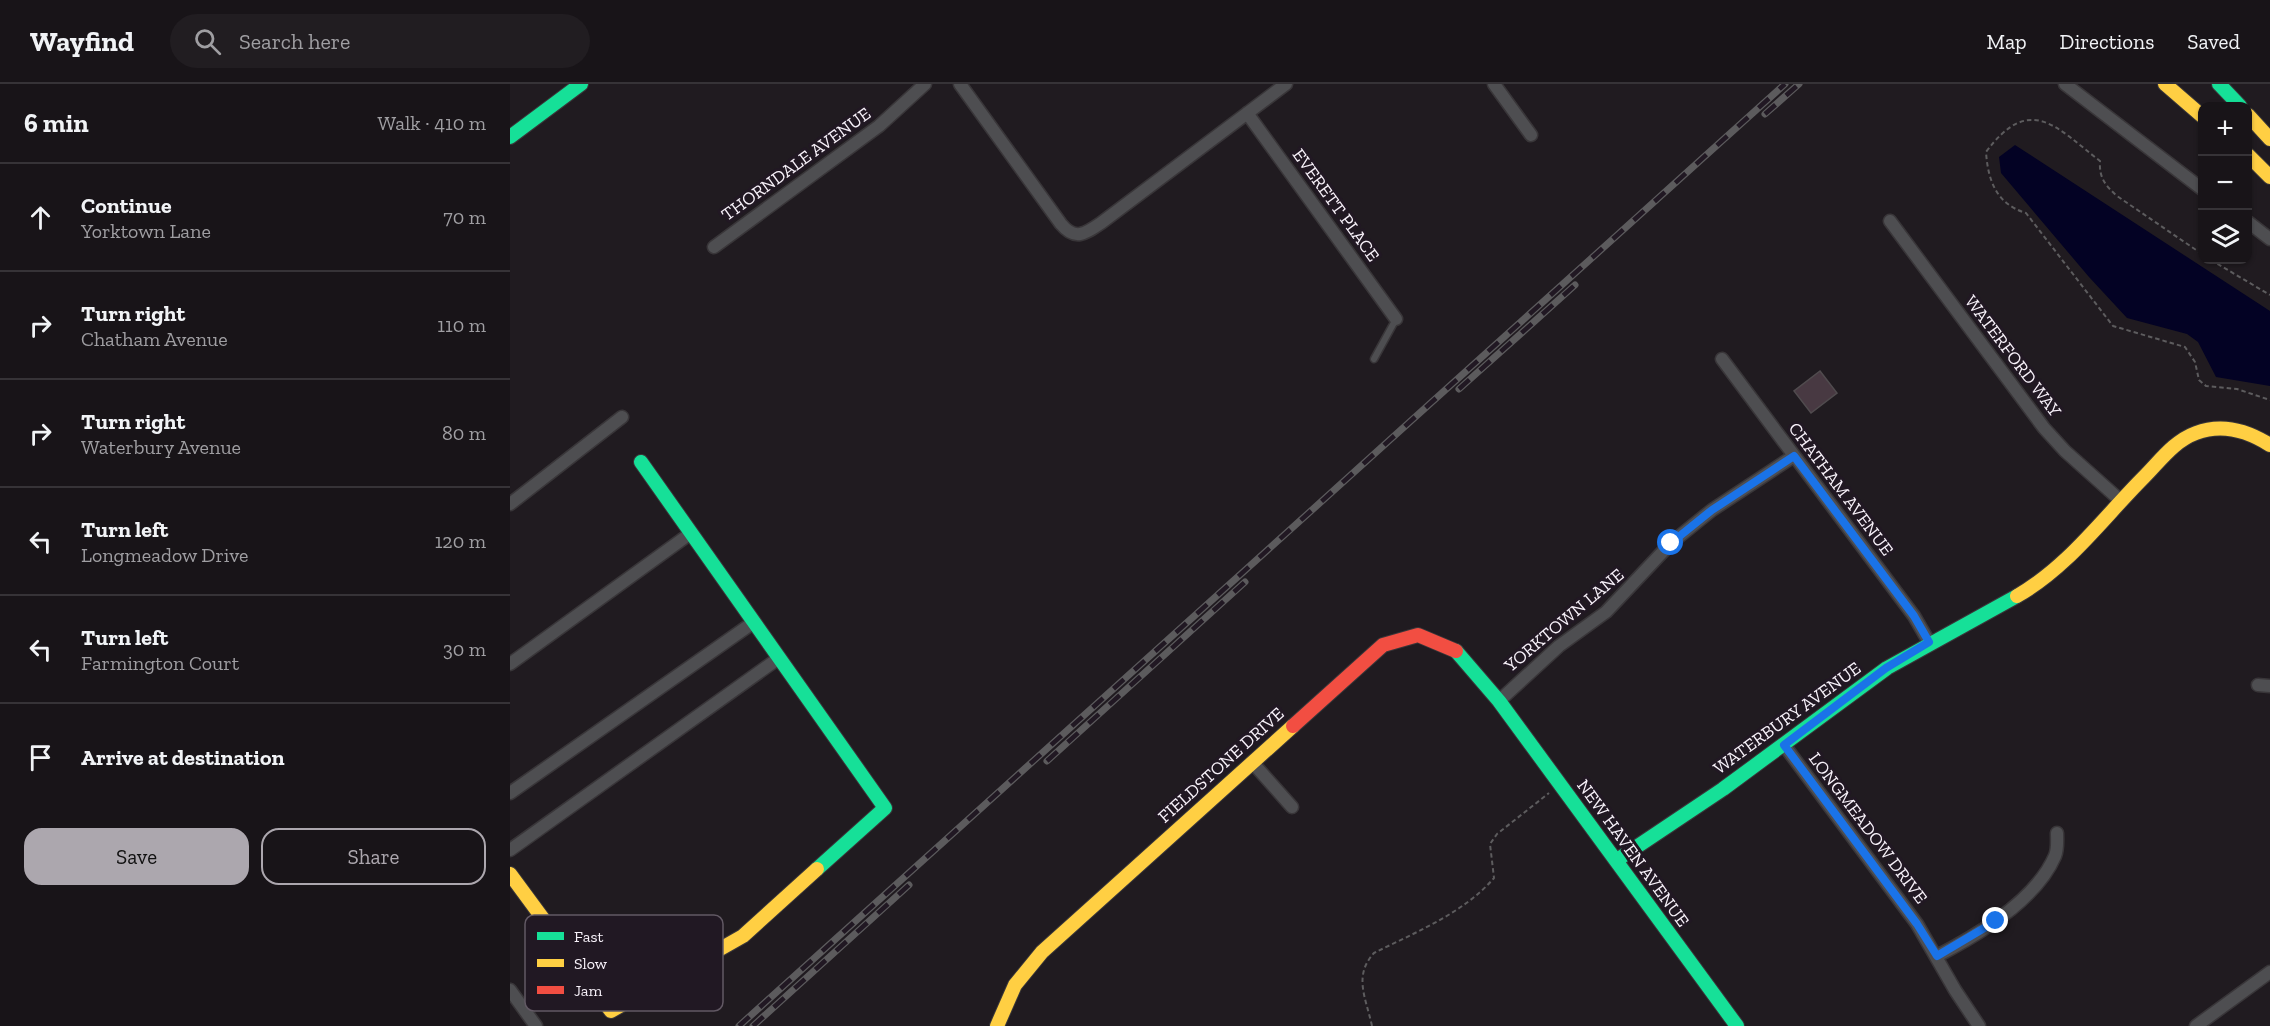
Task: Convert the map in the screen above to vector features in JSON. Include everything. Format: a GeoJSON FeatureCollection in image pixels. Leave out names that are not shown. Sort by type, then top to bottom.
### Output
{"type":"FeatureCollection","features":[{"type":"Feature","properties":{"kind":"street"},"geometry":{"type":"LineString","coordinates":[[510,137],[582,84]]}},
{"type":"Feature","properties":{"kind":"street","name":"THORNDALE AVENUE"},"geometry":{"type":"LineString","coordinates":[[714,247],[879,126],[925,84]]}},
{"type":"Feature","properties":{"kind":"street"},"geometry":{"type":"LineString","coordinates":[[960,84],[1068,233],[1083,235],[1286,84]]}},
{"type":"Feature","properties":{"kind":"street"},"geometry":{"type":"LineString","coordinates":[[1494,84],[1531,135]]}},
{"type":"Feature","properties":{"kind":"street"},"geometry":{"type":"LineString","coordinates":[[2065,84],[2198,186]]}},
{"type":"Feature","properties":{"kind":"street"},"geometry":{"type":"LineString","coordinates":[[2165,84],[2198,113]]}},
{"type":"Feature","properties":{"kind":"street"},"geometry":{"type":"LineString","coordinates":[[2219,84],[2236,102]]}},
{"type":"Feature","properties":{"kind":"street","name":"EVERETT PLACE"},"geometry":{"type":"LineString","coordinates":[[1247,113],[1396,319]]}},
{"type":"Feature","properties":{"kind":"street"},"geometry":{"type":"LineString","coordinates":[[2252,120],[2270,139]]}},
{"type":"Feature","properties":{"kind":"street"},"geometry":{"type":"LineString","coordinates":[[2248,156],[2270,177]]}},
{"type":"Feature","properties":{"kind":"street","name":"WATERFORD WAY"},"geometry":{"type":"LineString","coordinates":[[1890,221],[2044,428],[2065,451],[2121,501]]}},
{"type":"Feature","properties":{"kind":"street"},"geometry":{"type":"LineString","coordinates":[[2252,226],[2270,239]]}},
{"type":"Feature","properties":{"kind":"street","name":"CHATHAM AVENUE"},"geometry":{"type":"LineString","coordinates":[[1722,359],[1914,616],[1929,642]]}},
{"type":"Feature","properties":{"kind":"street"},"geometry":{"type":"LineString","coordinates":[[510,504],[622,417]]}},
{"type":"Feature","properties":{"kind":"street","name":"WATERBURY AVENUE"},"geometry":{"type":"LineString","coordinates":[[1617,860],[1658,834],[1784,745],[1886,668],[1929,642],[1978,619],[2041,581],[2061,565],[2173,447],[2195,433],[2218,429],[2241,430],[2256,435],[2270,445]]}},
{"type":"Feature","properties":{"kind":"street","name":"YORKTOWN LANE"},"geometry":{"type":"LineString","coordinates":[[1499,701],[1559,646],[1606,612],[1679,537],[1712,510],[1794,456]]}},
{"type":"Feature","properties":{"kind":"street"},"geometry":{"type":"LineString","coordinates":[[641,462],[885,808],[743,936],[723,947]]}},
{"type":"Feature","properties":{"kind":"street"},"geometry":{"type":"LineString","coordinates":[[510,664],[691,533]]}},
{"type":"Feature","properties":{"kind":"street"},"geometry":{"type":"LineString","coordinates":[[510,793],[754,622]]}},
{"type":"Feature","properties":{"kind":"street","name":"FIELDSTONE DRIVE"},"geometry":{"type":"LineString","coordinates":[[997,1026],[1016,985],[1042,951],[1383,645],[1418,635],[1453,648],[1499,701]]}},
{"type":"Feature","properties":{"kind":"street"},"geometry":{"type":"LineString","coordinates":[[510,850],[779,658]]}},
{"type":"Feature","properties":{"kind":"street","name":"NEW HAVEN AVENUE"},"geometry":{"type":"LineString","coordinates":[[1499,701],[1737,1026]]}},
{"type":"Feature","properties":{"kind":"street","name":"LONGMEADOW DRIVE"},"geometry":{"type":"LineString","coordinates":[[1784,745],[1917,924],[1955,990],[1979,1026]]}},
{"type":"Feature","properties":{"kind":"street"},"geometry":{"type":"LineString","coordinates":[[1252,762],[1292,807]]}},
{"type":"Feature","properties":{"kind":"street"},"geometry":{"type":"LineString","coordinates":[[1937,956],[1996,921],[2017,904],[2051,864],[2056,854],[2057,833]]}},
{"type":"Feature","properties":{"kind":"street"},"geometry":{"type":"LineString","coordinates":[[510,874],[540,915]]}},
{"type":"Feature","properties":{"kind":"street"},"geometry":{"type":"LineString","coordinates":[[2196,1026],[2270,972]]}},
{"type":"Feature","properties":{"kind":"street"},"geometry":{"type":"LineString","coordinates":[[510,990],[525,1011]]}},
{"type":"Feature","properties":{"kind":"street"},"geometry":{"type":"LineString","coordinates":[[525,1011],[536,1026]]}},
{"type":"Feature","properties":{"kind":"lane"},"geometry":{"type":"LineString","coordinates":[[1374,359],[1396,319]]}},
{"type":"Feature","properties":{"kind":"path"},"geometry":{"type":"LineString","coordinates":[[2198,251],[2117,196],[2105,185],[2100,174],[2100,161],[2060,129],[2040,119],[2018,122],[2001,132],[1986,152],[1987,174],[1998,196],[2016,210],[2026,213],[2113,326],[2185,347],[2195,362],[2199,380],[2206,386],[2236,389],[2270,400]]}},
{"type":"Feature","properties":{"kind":"path"},"geometry":{"type":"LineString","coordinates":[[2218,264],[2270,295]]}},
{"type":"Feature","properties":{"kind":"path"},"geometry":{"type":"LineString","coordinates":[[1372,1026],[1361,972],[1365,963],[1374,953],[1454,910],[1483,889],[1494,878],[1490,844],[1505,828],[1561,784]]}},
{"type":"Feature","properties":{"kind":"water"},"geometry":{"type":"Polygon","coordinates":[[[2015,145],[2270,311],[2270,386],[2216,377],[2198,342],[2187,334],[2127,318],[2001,173],[1999,157],[2015,145]]]}},
{"type":"Feature","properties":{"kind":"building"},"geometry":{"type":"Polygon","coordinates":[[[1820,371],[1837,393],[1811,413],[1794,391],[1820,371]]]}},
{"type":"Feature","properties":{"kind":"railway"},"geometry":{"type":"LineString","coordinates":[[739,1026],[1785,84]]}},
{"type":"Feature","properties":{"kind":"railway"},"geometry":{"type":"LineString","coordinates":[[1765,114],[1799,84]]}},
{"type":"Feature","properties":{"kind":"railway"},"geometry":{"type":"LineString","coordinates":[[1459,389],[1575,285]]}},
{"type":"Feature","properties":{"kind":"railway"},"geometry":{"type":"LineString","coordinates":[[1047,761],[1245,582]]}},
{"type":"Feature","properties":{"kind":"railway"},"geometry":{"type":"LineString","coordinates":[[753,1026],[909,885]]}},
{"type":"Feature","properties":{"kind":"traffic: fast"},"geometry":{"type":"LineString","coordinates":[[510,137],[581,84]]}},
{"type":"Feature","properties":{"kind":"traffic: fast"},"geometry":{"type":"LineString","coordinates":[[2219,84],[2236,102]]}},
{"type":"Feature","properties":{"kind":"traffic: fast"},"geometry":{"type":"LineString","coordinates":[[641,462],[885,808],[817,869]]}},
{"type":"Feature","properties":{"kind":"traffic: fast"},"geometry":{"type":"LineString","coordinates":[[1617,860],[1723,789],[1887,668],[2017,596]]}},
{"type":"Feature","properties":{"kind":"traffic: fast"},"geometry":{"type":"LineString","coordinates":[[1456,651],[1499,701],[1737,1026]]}},
{"type":"Feature","properties":{"kind":"traffic: slow"},"geometry":{"type":"LineString","coordinates":[[2165,84],[2198,113]]}},
{"type":"Feature","properties":{"kind":"traffic: slow"},"geometry":{"type":"LineString","coordinates":[[2252,119],[2270,139]]}},
{"type":"Feature","properties":{"kind":"traffic: slow"},"geometry":{"type":"LineString","coordinates":[[2249,156],[2270,177]]}},
{"type":"Feature","properties":{"kind":"traffic: slow"},"geometry":{"type":"LineString","coordinates":[[2017,596],[2053,571],[2069,556],[2181,441],[2206,430],[2225,429],[2244,432],[2270,445]]}},
{"type":"Feature","properties":{"kind":"traffic: slow"},"geometry":{"type":"LineString","coordinates":[[997,1026],[1015,985],[1042,952],[1293,726]]}},
{"type":"Feature","properties":{"kind":"traffic: slow"},"geometry":{"type":"LineString","coordinates":[[723,947],[743,936],[817,869]]}},
{"type":"Feature","properties":{"kind":"traffic: slow"},"geometry":{"type":"LineString","coordinates":[[510,874],[540,915]]}},
{"type":"Feature","properties":{"kind":"traffic: jam"},"geometry":{"type":"LineString","coordinates":[[1293,726],[1383,645],[1418,635],[1456,651]]}},
{"type":"Feature","properties":{"kind":"route"},"geometry":{"type":"LineString","coordinates":[[1671,543],[1712,510],[1794,456],[1914,616],[1929,642],[1886,668],[1814,720],[1784,745],[1917,924],[1937,956],[1996,921]]}}]}
